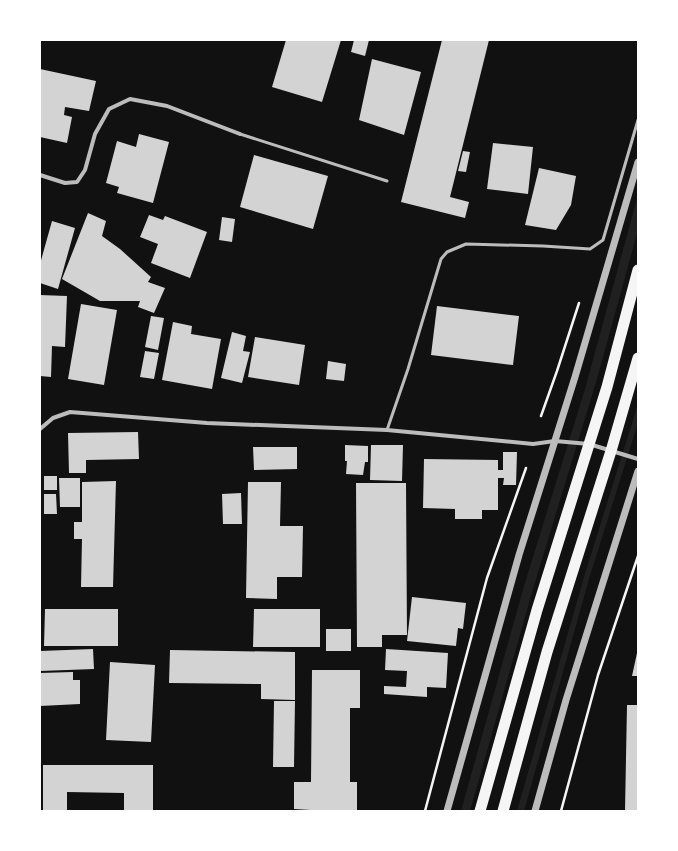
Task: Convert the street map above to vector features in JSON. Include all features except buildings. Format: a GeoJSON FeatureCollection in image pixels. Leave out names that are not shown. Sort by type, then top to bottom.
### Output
{"type":"FeatureCollection","features":[{"type":"Feature","properties":{"kind":"highway"},"geometry":{"type":"LineString","coordinates":[[480,811],[537,610],[607,388],[638,270]]}},
{"type":"Feature","properties":{"kind":"highway"},"geometry":{"type":"LineString","coordinates":[[503,811],[547,652],[611,451],[638,358]]}},
{"type":"Feature","properties":{"kind":"street"},"geometry":{"type":"LineString","coordinates":[[40,175],[65,183],[77,182],[85,170],[95,134],[109,109],[130,99],[166,106],[240,134]]}},
{"type":"Feature","properties":{"kind":"street"},"geometry":{"type":"LineString","coordinates":[[447,811],[519,555],[575,377],[638,162]]}},
{"type":"Feature","properties":{"kind":"street"},"geometry":{"type":"LineString","coordinates":[[40,429],[53,418],[70,412],[207,423],[387,430],[533,444],[555,441],[589,444],[638,459]]}},
{"type":"Feature","properties":{"kind":"street"},"geometry":{"type":"LineString","coordinates":[[535,811],[566,700],[638,471]]}},
{"type":"Feature","properties":{"kind":"lane"},"geometry":{"type":"LineString","coordinates":[[387,430],[408,369],[440,259],[447,252],[466,244],[590,249],[603,240],[638,120]]}},
{"type":"Feature","properties":{"kind":"lane"},"geometry":{"type":"LineString","coordinates":[[240,134],[387,181]]}},
{"type":"Feature","properties":{"kind":"path"},"geometry":{"type":"LineString","coordinates":[[425,811],[487,578],[526,468]]}},
{"type":"Feature","properties":{"kind":"path"},"geometry":{"type":"LineString","coordinates":[[561,811],[598,675],[638,556]]}},
{"type":"Feature","properties":{"kind":"shaded area"},"geometry":{"type":"Polygon","coordinates":[[[638,195],[638,230],[597,379],[533,589],[470,811],[461,811],[524,586],[585,389],[638,195]]]}},
{"type":"Feature","properties":{"kind":"shaded area"},"geometry":{"type":"Polygon","coordinates":[[[638,404],[638,423],[589,579],[524,811],[517,811],[584,577],[638,404]]]}}]}
